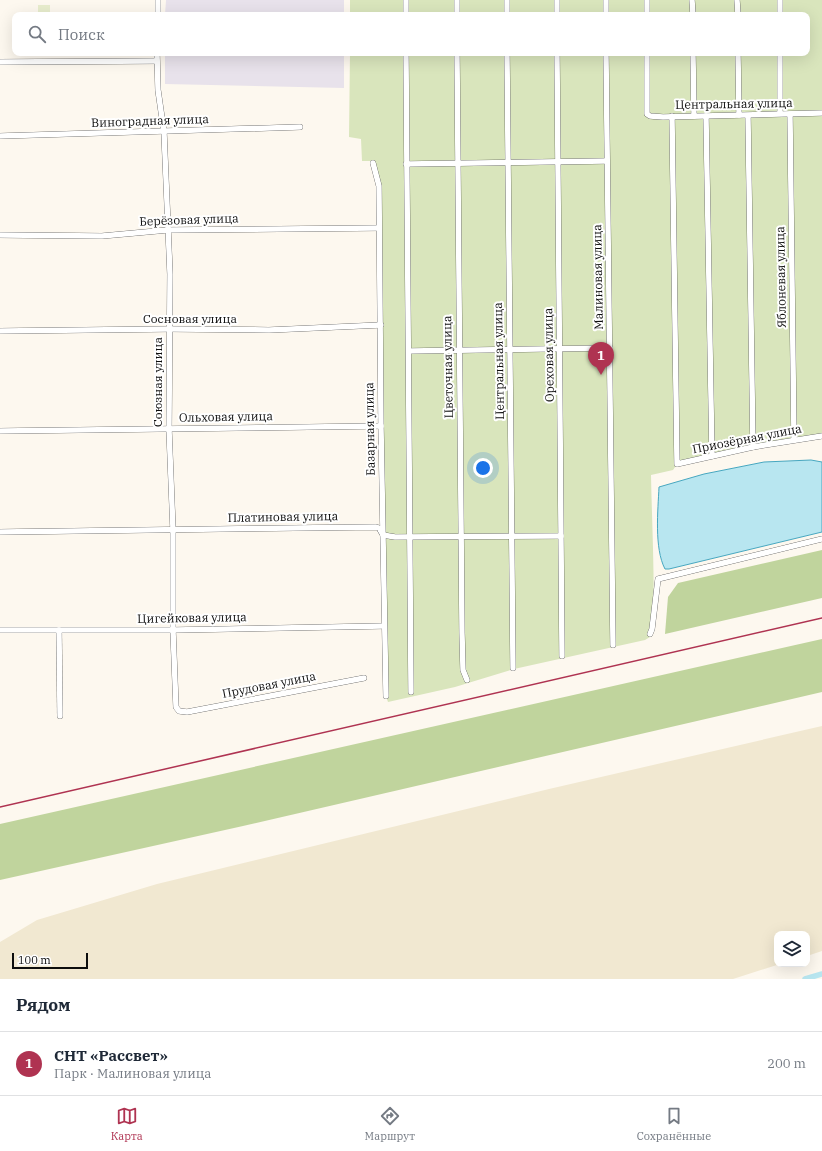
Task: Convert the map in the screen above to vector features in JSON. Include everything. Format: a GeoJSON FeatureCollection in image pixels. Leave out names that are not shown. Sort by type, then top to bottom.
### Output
{"type":"FeatureCollection","features":[{"type":"Feature","properties":{"kind":"street"},"geometry":{"type":"LineString","coordinates":[[158,0],[158,12]]}},
{"type":"Feature","properties":{"kind":"street"},"geometry":{"type":"LineString","coordinates":[[406,0],[406,12]]}},
{"type":"Feature","properties":{"kind":"street"},"geometry":{"type":"LineString","coordinates":[[457,0],[457,12]]}},
{"type":"Feature","properties":{"kind":"street"},"geometry":{"type":"LineString","coordinates":[[507,0],[507,12]]}},
{"type":"Feature","properties":{"kind":"street"},"geometry":{"type":"LineString","coordinates":[[557,0],[557,12]]}},
{"type":"Feature","properties":{"kind":"street"},"geometry":{"type":"LineString","coordinates":[[606,0],[606,12]]}},
{"type":"Feature","properties":{"kind":"street"},"geometry":{"type":"LineString","coordinates":[[647,0],[647,12]]}},
{"type":"Feature","properties":{"kind":"street"},"geometry":{"type":"LineString","coordinates":[[692,0],[692,12]]}},
{"type":"Feature","properties":{"kind":"street"},"geometry":{"type":"LineString","coordinates":[[737,0],[738,12]]}},
{"type":"Feature","properties":{"kind":"street"},"geometry":{"type":"LineString","coordinates":[[780,0],[780,12]]}},
{"type":"Feature","properties":{"kind":"street","name":"Союзная улица"},"geometry":{"type":"LineString","coordinates":[[157,56],[158,90],[164,132],[168,230],[170,329],[169,429],[173,530],[173,630],[176,707],[179,710]]}},
{"type":"Feature","properties":{"kind":"street"},"geometry":{"type":"LineString","coordinates":[[406,56],[411,692]]}},
{"type":"Feature","properties":{"kind":"street","name":"Цветочная улица"},"geometry":{"type":"LineString","coordinates":[[457,56],[463,670],[467,680]]}},
{"type":"Feature","properties":{"kind":"street","name":"Центральная улица"},"geometry":{"type":"LineString","coordinates":[[507,56],[513,668]]}},
{"type":"Feature","properties":{"kind":"street","name":"Ореховая улица"},"geometry":{"type":"LineString","coordinates":[[557,56],[562,656]]}},
{"type":"Feature","properties":{"kind":"street","name":"Малиновая улица"},"geometry":{"type":"LineString","coordinates":[[606,56],[613,645]]}},
{"type":"Feature","properties":{"kind":"street","name":"Центральная улица"},"geometry":{"type":"LineString","coordinates":[[647,56],[647,114],[653,117],[748,116],[780,113],[790,114],[822,112]]}},
{"type":"Feature","properties":{"kind":"street"},"geometry":{"type":"LineString","coordinates":[[693,56],[694,116]]}},
{"type":"Feature","properties":{"kind":"street"},"geometry":{"type":"LineString","coordinates":[[738,56],[739,115]]}},
{"type":"Feature","properties":{"kind":"street"},"geometry":{"type":"LineString","coordinates":[[780,56],[780,113]]}},
{"type":"Feature","properties":{"kind":"street"},"geometry":{"type":"LineString","coordinates":[[0,62],[157,61]]}},
{"type":"Feature","properties":{"kind":"street","name":"Яблоневая улица"},"geometry":{"type":"LineString","coordinates":[[790,114],[794,440]]}},
{"type":"Feature","properties":{"kind":"street","name":"Приозёрная улица"},"geometry":{"type":"LineString","coordinates":[[672,116],[677,464],[752,447],[822,436]]}},
{"type":"Feature","properties":{"kind":"street"},"geometry":{"type":"LineString","coordinates":[[706,116],[712,456]]}},
{"type":"Feature","properties":{"kind":"street"},"geometry":{"type":"LineString","coordinates":[[748,116],[752,447]]}},
{"type":"Feature","properties":{"kind":"street","name":"Виноградная улица"},"geometry":{"type":"LineString","coordinates":[[0,136],[300,127]]}},
{"type":"Feature","properties":{"kind":"street"},"geometry":{"type":"LineString","coordinates":[[406,164],[607,161]]}},
{"type":"Feature","properties":{"kind":"street","name":"Базарная улица"},"geometry":{"type":"LineString","coordinates":[[373,163],[379,186],[381,426],[386,696]]}},
{"type":"Feature","properties":{"kind":"street","name":"Берёзовая улица"},"geometry":{"type":"LineString","coordinates":[[0,235],[102,236],[168,230],[379,228]]}},
{"type":"Feature","properties":{"kind":"street","name":"Сосновая улица"},"geometry":{"type":"LineString","coordinates":[[0,331],[170,329],[269,330],[381,325]]}},
{"type":"Feature","properties":{"kind":"street"},"geometry":{"type":"LineString","coordinates":[[409,351],[510,348],[610,348]]}},
{"type":"Feature","properties":{"kind":"street","name":"Ольховая улица"},"geometry":{"type":"LineString","coordinates":[[0,431],[381,426]]}},
{"type":"Feature","properties":{"kind":"street","name":"Платиновая улица"},"geometry":{"type":"LineString","coordinates":[[0,532],[376,527],[379,528],[383,535],[410,537],[461,538],[561,536]]}},
{"type":"Feature","properties":{"kind":"street"},"geometry":{"type":"LineString","coordinates":[[650,634],[652,629],[658,579],[822,539]]}},
{"type":"Feature","properties":{"kind":"street","name":"Цигейковая улица"},"geometry":{"type":"LineString","coordinates":[[0,630],[173,630],[384,626]]}},
{"type":"Feature","properties":{"kind":"street"},"geometry":{"type":"LineString","coordinates":[[59,630],[60,716]]}},
{"type":"Feature","properties":{"kind":"street","name":"Прудовая улица"},"geometry":{"type":"LineString","coordinates":[[179,710],[187,712],[364,678]]}},
{"type":"Feature","properties":{"kind":"shaded area"},"geometry":{"type":"Polygon","coordinates":[[[166,0],[344,0],[344,12],[165,12],[166,0]]]}},
{"type":"Feature","properties":{"kind":"shaded area"},"geometry":{"type":"Polygon","coordinates":[[[165,56],[344,56],[344,88],[165,84],[165,56]]]}},
{"type":"Feature","properties":{"kind":"shaded area"},"geometry":{"type":"Polygon","coordinates":[[[822,726],[822,951],[810,955],[810,931],[774,931],[774,966],[733,979],[0,979],[0,942],[37,920],[157,884],[549,789],[822,726]]]}},
{"type":"Feature","properties":{"kind":"green space"},"geometry":{"type":"Polygon","coordinates":[[[350,0],[822,0],[822,436],[677,464],[673,470],[651,475],[654,612],[653,632],[650,637],[645,640],[514,669],[455,687],[388,702],[386,696],[379,186],[373,161],[362,161],[361,139],[349,137],[350,56],[810,56],[810,12],[350,12],[350,0]]]}},
{"type":"Feature","properties":{"kind":"green space"},"geometry":{"type":"Polygon","coordinates":[[[38,5],[50,5],[50,12],[38,12],[38,5]]]}},
{"type":"Feature","properties":{"kind":"green space"},"geometry":{"type":"Polygon","coordinates":[[[822,550],[822,598],[665,634],[668,597],[678,583],[822,550]]]}},
{"type":"Feature","properties":{"kind":"green space"},"geometry":{"type":"Polygon","coordinates":[[[822,639],[822,692],[243,826],[0,880],[0,824],[822,639]]]}},
{"type":"Feature","properties":{"kind":"water"},"geometry":{"type":"Polygon","coordinates":[[[811,460],[822,462],[822,532],[665,569],[659,551],[658,540],[659,487],[704,474],[764,462],[811,460]]]}},
{"type":"Feature","properties":{"kind":"waterway"},"geometry":{"type":"LineString","coordinates":[[805,979],[822,974]]}},
{"type":"Feature","properties":{"kind":"railway"},"geometry":{"type":"LineString","coordinates":[[0,807],[822,618]]}},
{"type":"Feature","properties":{"kind":"place","name":"СНТ «Рассвет»"},"geometry":{"type":"Point","coordinates":[601,375]}}]}
